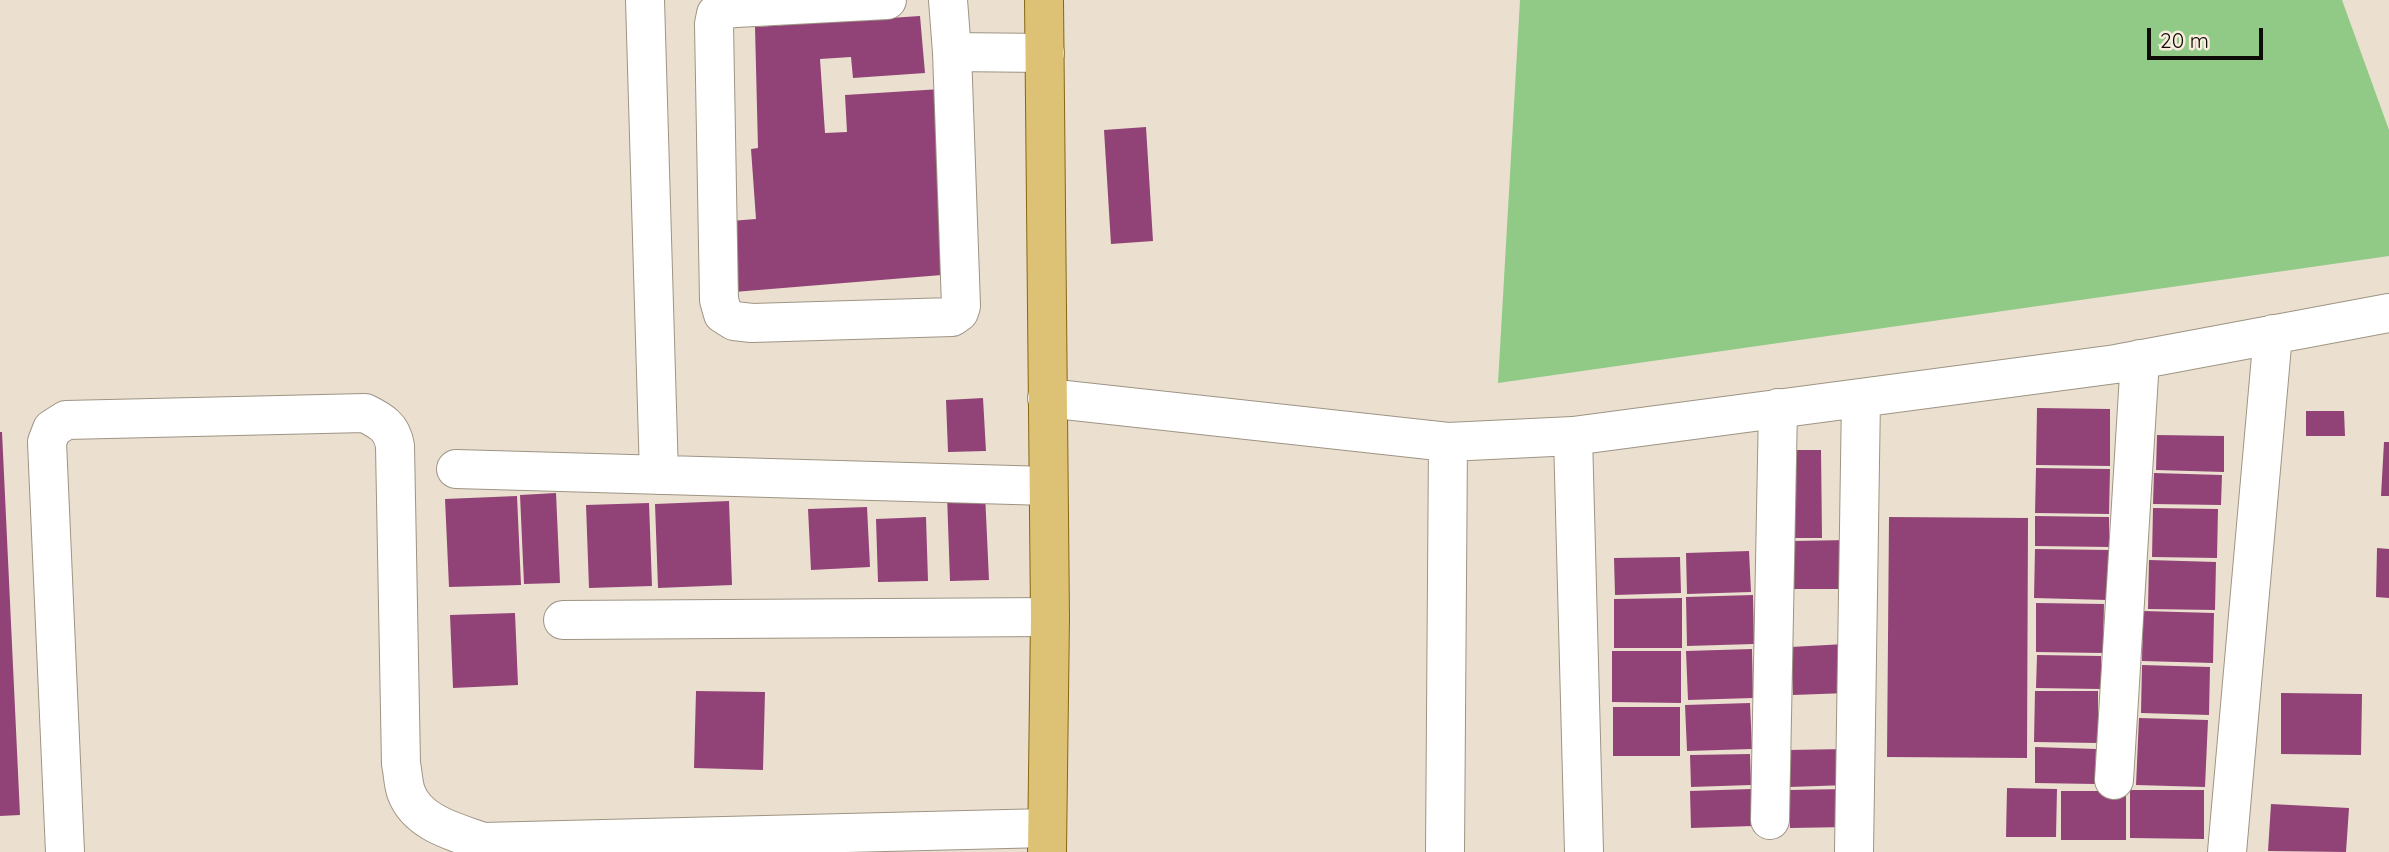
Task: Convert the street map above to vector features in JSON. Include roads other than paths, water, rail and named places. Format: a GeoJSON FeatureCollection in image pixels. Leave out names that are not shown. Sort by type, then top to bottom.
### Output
{"type":"FeatureCollection","features":[{"type":"Feature","properties":{"kind":"main road"},"geometry":{"type":"LineString","coordinates":[[1044,0],[1049,617],[1047,840]]}},
{"type":"Feature","properties":{"kind":"street"},"geometry":{"type":"LineString","coordinates":[[645,0],[659,475]]}},
{"type":"Feature","properties":{"kind":"street"},"geometry":{"type":"LineString","coordinates":[[887,0],[736,8],[725,9],[716,14],[713,24],[719,300],[723,314],[734,321],[752,323],[952,317],[959,312],[961,306],[948,0]]}},
{"type":"Feature","properties":{"kind":"street"},"geometry":{"type":"LineString","coordinates":[[952,52],[1045,52]]}},
{"type":"Feature","properties":{"kind":"street"},"geometry":{"type":"LineString","coordinates":[[1047,398],[1448,442],[1573,436],[2140,359],[2389,313]]}},
{"type":"Feature","properties":{"kind":"street"},"geometry":{"type":"LineString","coordinates":[[2227,852],[2273,334]]}},
{"type":"Feature","properties":{"kind":"street"},"geometry":{"type":"LineString","coordinates":[[2114,780],[2140,359]]}},
{"type":"Feature","properties":{"kind":"street"},"geometry":{"type":"LineString","coordinates":[[1854,852],[1861,398]]}},
{"type":"Feature","properties":{"kind":"street"},"geometry":{"type":"LineString","coordinates":[[1770,820],[1778,408]]}},
{"type":"Feature","properties":{"kind":"street"},"geometry":{"type":"LineString","coordinates":[[65,852],[47,442],[51,429],[66,420],[365,413],[382,421],[393,434],[395,446],[401,764],[406,792],[416,810],[443,828],[497,846],[1047,840]]}},
{"type":"Feature","properties":{"kind":"street"},"geometry":{"type":"LineString","coordinates":[[1573,436],[1584,852]]}},
{"type":"Feature","properties":{"kind":"street"},"geometry":{"type":"LineString","coordinates":[[1445,852],[1448,442]]}},
{"type":"Feature","properties":{"kind":"street"},"geometry":{"type":"LineString","coordinates":[[456,469],[1048,486]]}},
{"type":"Feature","properties":{"kind":"street"},"geometry":{"type":"LineString","coordinates":[[563,621],[1049,617]]}}]}
